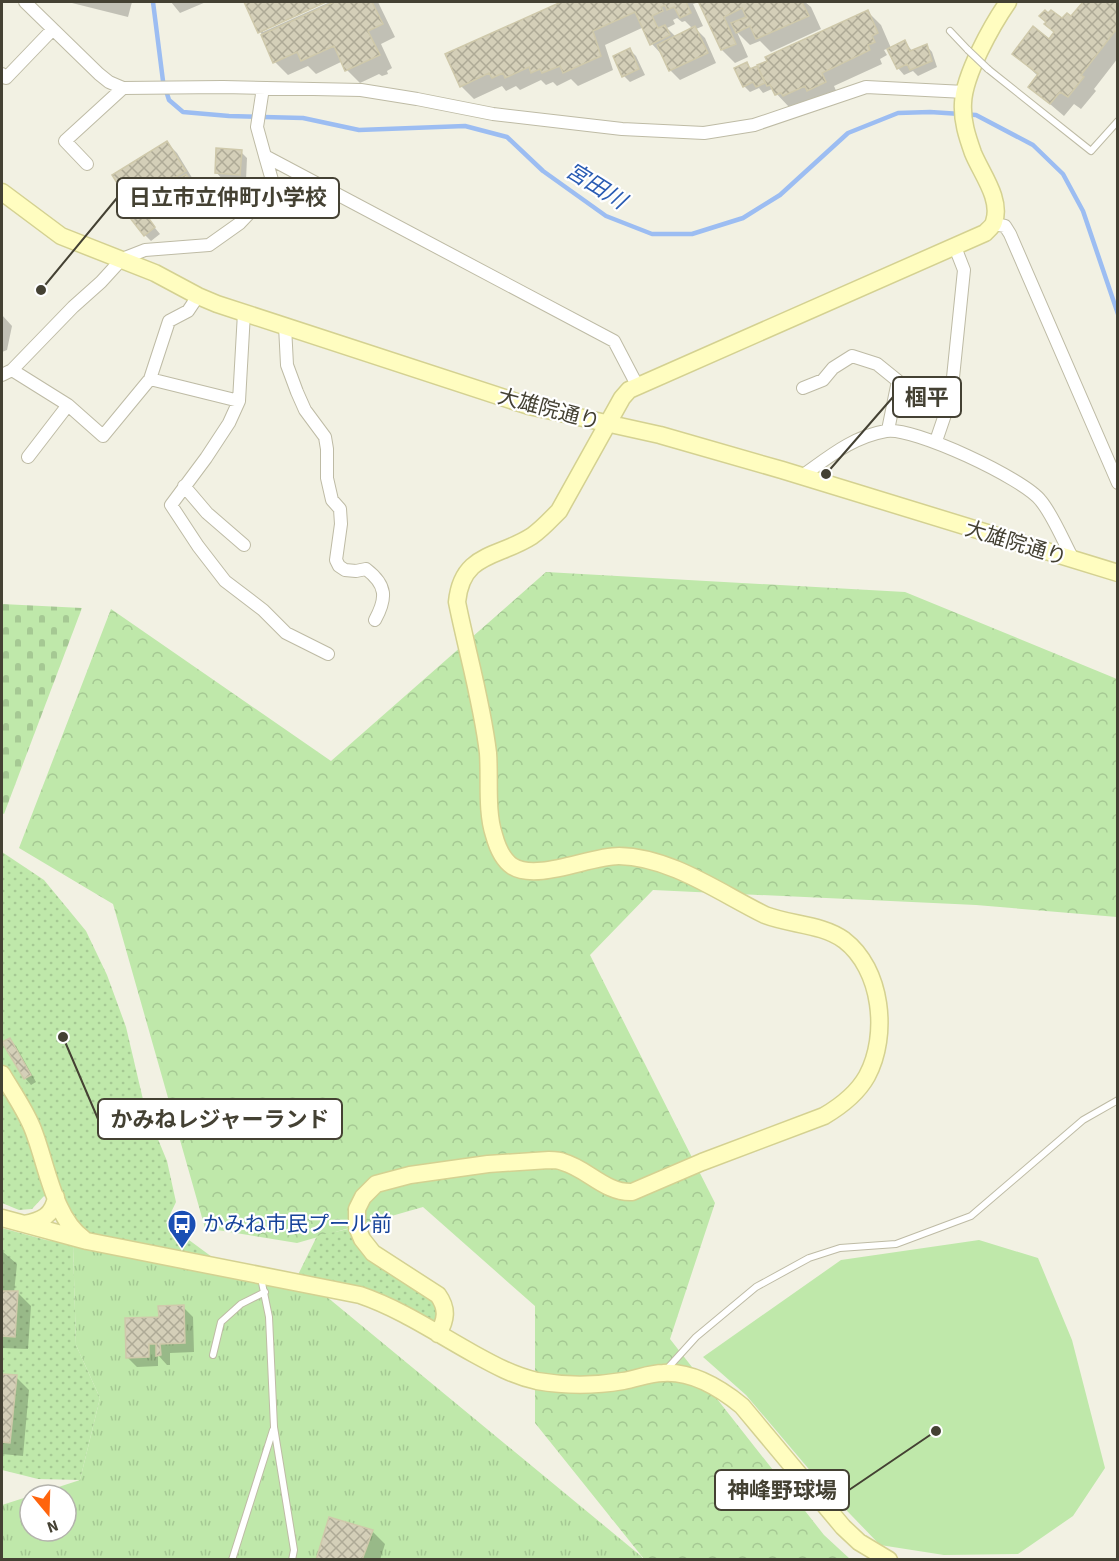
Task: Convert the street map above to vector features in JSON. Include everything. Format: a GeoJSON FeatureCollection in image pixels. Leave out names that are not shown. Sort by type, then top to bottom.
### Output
{"type":"FeatureCollection","features":[{"type":"Feature","properties":{"kind":"street"},"geometry":{"type":"LineString","coordinates":[[25,2],[99,74],[109,82],[123,88],[361,90],[493,114],[622,129],[704,133],[754,125],[866,87],[964,97]]}},
{"type":"Feature","properties":{"kind":"street"},"geometry":{"type":"LineString","coordinates":[[438,1335],[446,1316],[445,1305],[438,1295],[373,1253],[362,1239],[357,1227],[357,1209],[363,1197],[376,1184],[410,1175],[460,1167],[549,1160],[564,1162],[613,1189],[632,1192],[702,1162],[805,1125],[841,1107],[867,1076],[879,1041],[878,1001],[867,969],[859,956],[847,942],[837,935],[822,929],[782,922],[663,864],[619,856],[531,872],[512,866],[500,853],[493,833],[488,754],[457,602],[458,586],[471,567],[485,557],[531,536],[559,511],[622,398],[629,390],[955,247],[985,233],[994,224],[995,207],[992,195],[964,124],[964,97],[981,50],[1008,2]]}},
{"type":"Feature","properties":{"kind":"street"},"geometry":{"type":"LineString","coordinates":[[2,74],[6,78],[53,29]]}},
{"type":"Feature","properties":{"kind":"street"},"geometry":{"type":"LineString","coordinates":[[87,164],[65,141],[123,88]]}},
{"type":"Feature","properties":{"kind":"street"},"geometry":{"type":"LineString","coordinates":[[198,296],[188,311],[169,321],[150,379],[103,435],[68,405],[7,373],[122,259],[144,250],[209,245],[232,228],[274,187],[257,127],[263,88]]}},
{"type":"Feature","properties":{"kind":"street"},"geometry":{"type":"LineString","coordinates":[[265,156],[614,341],[637,385]]}},
{"type":"Feature","properties":{"kind":"street","name":"大雄院通り"},"geometry":{"type":"LineString","coordinates":[[2,192],[61,236],[122,259],[155,273],[198,296],[244,313],[529,406],[660,435],[1118,573]]}},
{"type":"Feature","properties":{"kind":"street"},"geometry":{"type":"LineString","coordinates":[[994,224],[1005,226],[1011,234],[1118,483]]}},
{"type":"Feature","properties":{"kind":"street"},"geometry":{"type":"LineString","coordinates":[[936,441],[951,398],[964,270],[955,247]]}},
{"type":"Feature","properties":{"kind":"street"},"geometry":{"type":"LineString","coordinates":[[244,313],[239,400],[206,458],[171,505],[225,581],[263,610],[286,633],[328,654]]}},
{"type":"Feature","properties":{"kind":"street"},"geometry":{"type":"LineString","coordinates":[[285,326],[287,365],[293,383],[305,410],[326,436],[327,478],[332,500],[340,509],[341,524],[336,560],[345,570],[366,569],[376,576],[384,597],[375,620]]}},
{"type":"Feature","properties":{"kind":"street"},"geometry":{"type":"LineString","coordinates":[[803,388],[823,380],[833,368],[852,356],[877,364],[898,381],[888,430]]}},
{"type":"Feature","properties":{"kind":"street"},"geometry":{"type":"LineString","coordinates":[[150,379],[239,400]]}},
{"type":"Feature","properties":{"kind":"street"},"geometry":{"type":"LineString","coordinates":[[28,457],[68,405]]}},
{"type":"Feature","properties":{"kind":"street"},"geometry":{"type":"LineString","coordinates":[[802,476],[846,444],[888,430],[902,431],[936,441],[1025,485],[1041,501],[1074,561]]}},
{"type":"Feature","properties":{"kind":"street"},"geometry":{"type":"LineString","coordinates":[[184,486],[207,513],[244,544]]}},
{"type":"Feature","properties":{"kind":"street"},"geometry":{"type":"LineString","coordinates":[[2,1074],[31,1124],[56,1197],[69,1225],[76,1234],[87,1241]]}},
{"type":"Feature","properties":{"kind":"street"},"geometry":{"type":"LineString","coordinates":[[23,1224],[45,1218],[52,1210],[56,1197]]}},
{"type":"Feature","properties":{"kind":"street"},"geometry":{"type":"LineString","coordinates":[[2,1218],[263,1283],[360,1295],[403,1313],[438,1335],[506,1371],[535,1380],[593,1385],[664,1373],[687,1375],[706,1382],[725,1392],[742,1406],[843,1527],[859,1542],[890,1560]]}},
{"type":"Feature","properties":{"kind":"lane"},"geometry":{"type":"LineString","coordinates":[[950,31],[988,69],[1091,151],[1118,121]]}},
{"type":"Feature","properties":{"kind":"lane"},"geometry":{"type":"LineString","coordinates":[[664,1373],[696,1337],[756,1287],[809,1258],[840,1248],[896,1244],[971,1216],[1083,1120],[1118,1100]]}},
{"type":"Feature","properties":{"kind":"lane"},"geometry":{"type":"LineString","coordinates":[[213,1355],[221,1322],[263,1283]]}},
{"type":"Feature","properties":{"kind":"lane"},"geometry":{"type":"LineString","coordinates":[[263,1283],[269,1317],[274,1427],[294,1550],[292,1560]]}},
{"type":"Feature","properties":{"kind":"lane"},"geometry":{"type":"LineString","coordinates":[[232,1560],[274,1427]]}},
{"type":"Feature","properties":{"kind":"green space"},"geometry":{"type":"Polygon","coordinates":[[[546,572],[905,592],[1117,679],[1117,917],[976,905],[653,890],[590,955],[715,1203],[670,1339],[824,1535],[850,1559],[644,1559],[535,1423],[535,1306],[423,1207],[297,1243],[205,1228],[113,904],[19,848],[111,609],[331,761],[546,572]]]}},
{"type":"Feature","properties":{"kind":"green space"},"geometry":{"type":"Polygon","coordinates":[[[2,604],[82,608],[4,814],[2,813],[2,604]]]}},
{"type":"Feature","properties":{"kind":"green space"},"geometry":{"type":"Polygon","coordinates":[[[2,852],[44,880],[86,931],[107,975],[126,1027],[145,1108],[167,1161],[176,1202],[166,1223],[212,1257],[86,1232],[68,1208],[44,1196],[32,1209],[19,1210],[2,1203],[2,852]]]}},
{"type":"Feature","properties":{"kind":"green space"},"geometry":{"type":"Polygon","coordinates":[[[357,1227],[362,1239],[426,1286],[443,1325],[295,1281],[317,1236],[357,1227]]]}},
{"type":"Feature","properties":{"kind":"green space"},"geometry":{"type":"Polygon","coordinates":[[[2,1228],[46,1240],[73,1244],[76,1345],[100,1398],[80,1480],[38,1479],[2,1470],[2,1228]]]}},
{"type":"Feature","properties":{"kind":"green space"},"geometry":{"type":"Polygon","coordinates":[[[979,1240],[1038,1258],[1072,1340],[1105,1468],[1073,1516],[1018,1554],[944,1555],[880,1545],[824,1487],[746,1395],[703,1357],[841,1260],[979,1240]]]}},
{"type":"Feature","properties":{"kind":"green space"},"geometry":{"type":"Polygon","coordinates":[[[73,1244],[327,1297],[643,1559],[2,1559],[2,1505],[18,1500],[18,1543],[78,1543],[78,1483],[71,1483],[80,1480],[100,1398],[76,1345],[73,1244]]]}},
{"type":"Feature","properties":{"kind":"building"},"geometry":{"type":"Polygon","coordinates":[[[244,2],[326,2],[258,33],[244,2]]]}},
{"type":"Feature","properties":{"kind":"building"},"geometry":{"type":"Polygon","coordinates":[[[334,2],[372,2],[383,24],[368,31],[380,55],[345,71],[334,46],[301,61],[297,52],[273,63],[261,35],[334,2]]]}},
{"type":"Feature","properties":{"kind":"building"},"geometry":{"type":"Polygon","coordinates":[[[561,2],[686,2],[691,13],[680,18],[674,7],[667,10],[665,5],[661,7],[663,11],[652,16],[658,28],[665,25],[670,35],[650,45],[635,12],[593,31],[601,56],[563,73],[560,66],[542,73],[540,69],[531,73],[529,67],[505,78],[503,73],[492,78],[489,73],[460,87],[445,54],[561,2]]]}},
{"type":"Feature","properties":{"kind":"building"},"geometry":{"type":"Polygon","coordinates":[[[802,2],[809,16],[756,39],[750,26],[736,33],[731,23],[746,17],[742,8],[724,17],[736,44],[721,50],[699,3],[802,2]]]}},
{"type":"Feature","properties":{"kind":"building"},"geometry":{"type":"Polygon","coordinates":[[[1083,2],[1118,2],[1118,33],[1115,31],[1081,75],[1084,77],[1068,97],[1060,92],[1050,104],[1028,87],[1038,74],[1012,54],[1033,26],[1049,39],[1054,32],[1044,24],[1046,22],[1039,16],[1045,10],[1048,13],[1051,10],[1062,18],[1067,13],[1071,16],[1083,2]]]}},
{"type":"Feature","properties":{"kind":"building"},"geometry":{"type":"Polygon","coordinates":[[[868,10],[878,33],[872,36],[875,42],[868,45],[870,50],[822,73],[826,82],[807,91],[805,86],[783,96],[781,93],[775,95],[770,85],[767,86],[757,65],[767,61],[765,57],[868,10]]]}},
{"type":"Feature","properties":{"kind":"building"},"geometry":{"type":"Polygon","coordinates":[[[695,26],[708,53],[669,71],[657,45],[695,26]]]}},
{"type":"Feature","properties":{"kind":"building"},"geometry":{"type":"Polygon","coordinates":[[[905,40],[910,51],[927,44],[932,61],[910,70],[907,64],[897,69],[887,49],[905,40]]]}},
{"type":"Feature","properties":{"kind":"building"},"geometry":{"type":"Polygon","coordinates":[[[630,48],[639,69],[622,77],[613,56],[630,48]]]}},
{"type":"Feature","properties":{"kind":"building"},"geometry":{"type":"Polygon","coordinates":[[[747,62],[750,69],[757,66],[765,83],[756,87],[753,82],[743,87],[734,68],[747,62]]]}},
{"type":"Feature","properties":{"kind":"building"},"geometry":{"type":"Polygon","coordinates":[[[167,141],[186,171],[172,179],[177,188],[156,200],[149,190],[129,202],[112,175],[167,141]]]}},
{"type":"Feature","properties":{"kind":"building"},"geometry":{"type":"Polygon","coordinates":[[[216,148],[242,150],[240,175],[215,173],[216,148]]]}},
{"type":"Feature","properties":{"kind":"building"},"geometry":{"type":"Polygon","coordinates":[[[186,174],[191,182],[181,188],[176,181],[186,174]]]}},
{"type":"Feature","properties":{"kind":"building"},"geometry":{"type":"Polygon","coordinates":[[[142,209],[155,227],[144,236],[130,218],[142,209]]]}},
{"type":"Feature","properties":{"kind":"building"},"geometry":{"type":"Polygon","coordinates":[[[10,1038],[31,1075],[24,1079],[2,1042],[10,1038]]]}},
{"type":"Feature","properties":{"kind":"building"},"geometry":{"type":"Polygon","coordinates":[[[2,1291],[18,1291],[15,1337],[2,1336],[2,1291]]]}},
{"type":"Feature","properties":{"kind":"building"},"geometry":{"type":"Polygon","coordinates":[[[184,1305],[185,1343],[160,1344],[161,1355],[156,1356],[156,1344],[149,1344],[149,1357],[126,1358],[125,1318],[159,1317],[158,1306],[184,1305]]]}},
{"type":"Feature","properties":{"kind":"building"},"geometry":{"type":"Polygon","coordinates":[[[2,1374],[17,1375],[10,1443],[2,1442],[2,1374]]]}},
{"type":"Feature","properties":{"kind":"building"},"geometry":{"type":"Polygon","coordinates":[[[329,1517],[373,1530],[362,1560],[316,1560],[329,1517]]]}},
{"type":"Feature","properties":{"kind":"waterway","name":"宮田川"},"geometry":{"type":"LineString","coordinates":[[153,2],[163,81],[169,100],[183,112],[303,118],[359,130],[465,126],[507,137],[543,171],[606,216],[652,234],[692,234],[743,218],[780,195],[848,133],[898,113],[930,112],[976,115],[1033,145],[1063,174],[1083,211],[1118,314]]}},
{"type":"Feature","properties":{"kind":"place","name":"日立市立仲町小学校"},"geometry":{"type":"Point","coordinates":[41,290]}},
{"type":"Feature","properties":{"kind":"place","name":"椢平"},"geometry":{"type":"Point","coordinates":[826,474]}},
{"type":"Feature","properties":{"kind":"place","name":"かみねレジャーランド"},"geometry":{"type":"Point","coordinates":[63,1037]}},
{"type":"Feature","properties":{"kind":"place","name":"かみね市民プール前"},"geometry":{"type":"Point","coordinates":[182,1250]}},
{"type":"Feature","properties":{"kind":"place","name":"神峰野球場"},"geometry":{"type":"Point","coordinates":[936,1431]}}]}
